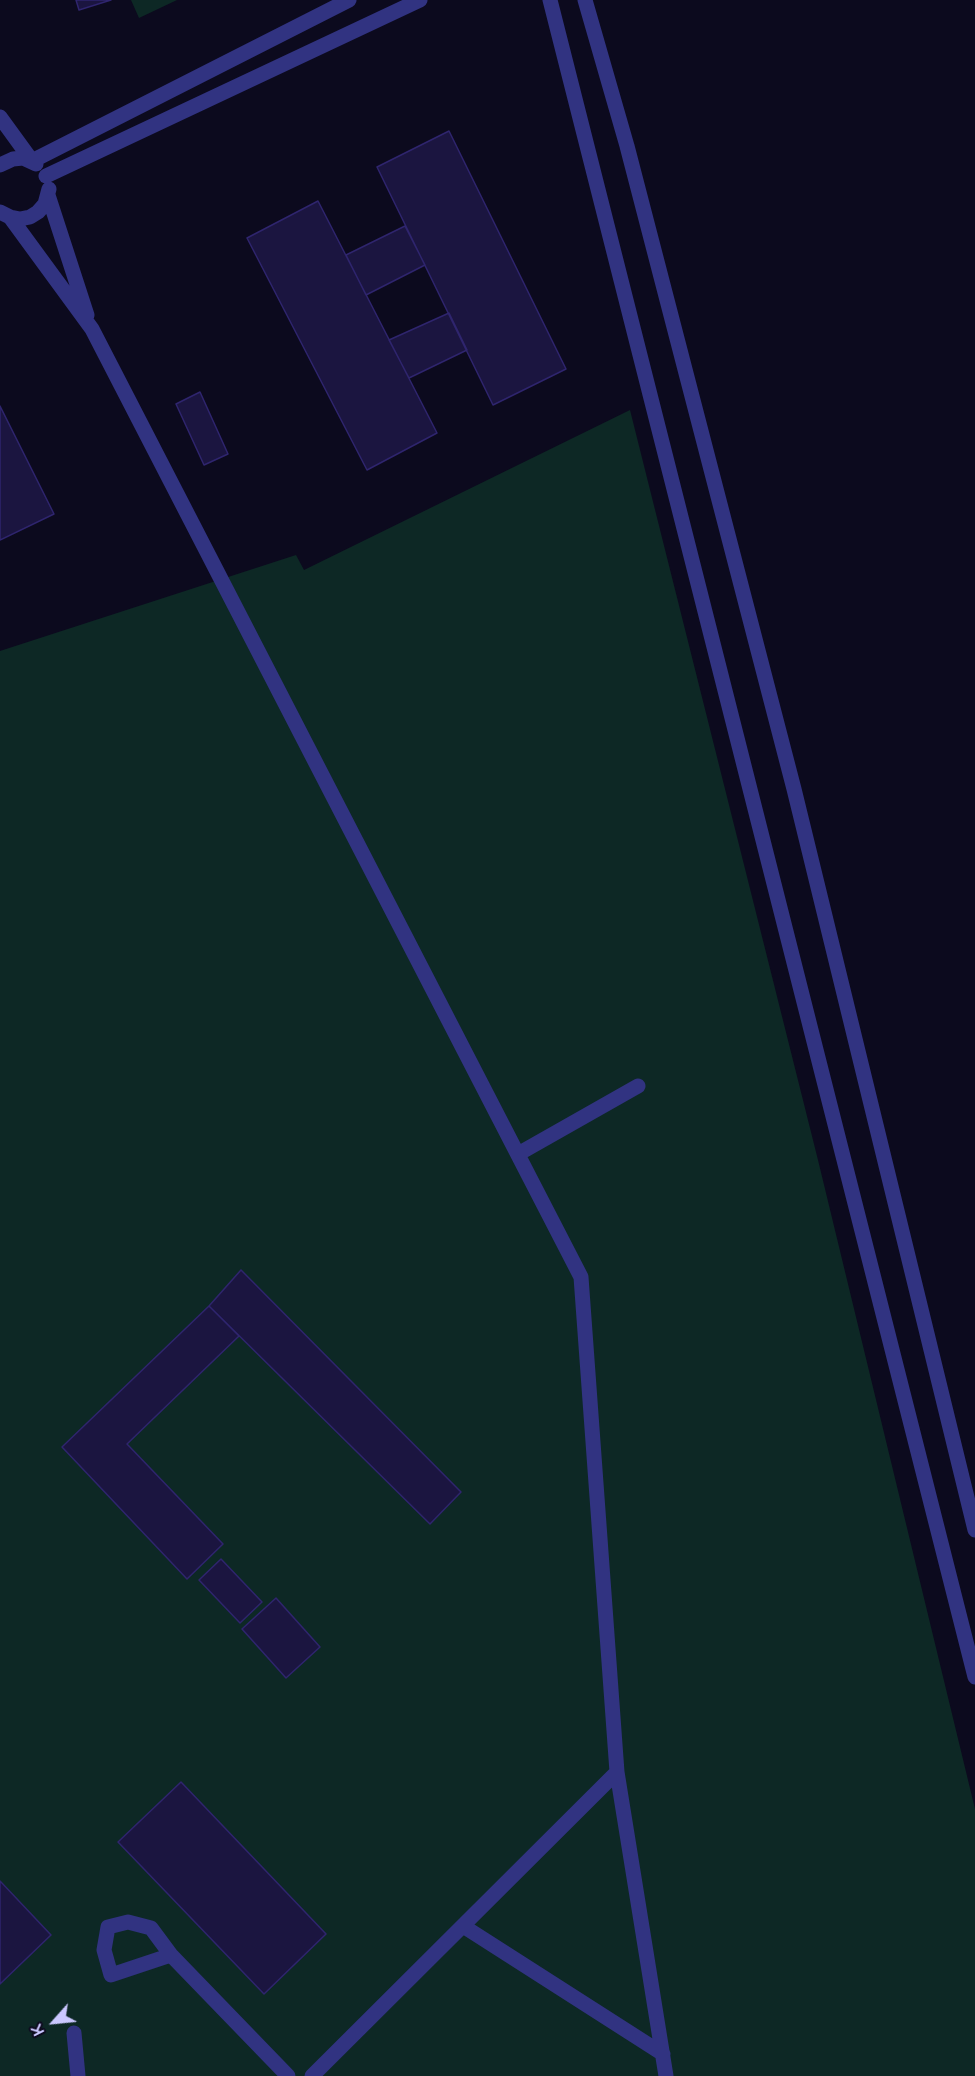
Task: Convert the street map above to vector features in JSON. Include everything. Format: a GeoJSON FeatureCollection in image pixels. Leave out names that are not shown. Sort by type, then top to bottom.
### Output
{"type":"FeatureCollection","features":[{"type":"Feature","properties":{"kind":"street"},"geometry":{"type":"LineString","coordinates":[[0,165],[13,159],[23,158],[32,161],[349,0]]}},
{"type":"Feature","properties":{"kind":"street"},"geometry":{"type":"LineString","coordinates":[[46,176],[420,0]]}},
{"type":"Feature","properties":{"kind":"street"},"geometry":{"type":"LineString","coordinates":[[550,0],[975,1677]]}},
{"type":"Feature","properties":{"kind":"street"},"geometry":{"type":"LineString","coordinates":[[585,0],[627,146],[794,789],[975,1530]]}},
{"type":"Feature","properties":{"kind":"street"},"geometry":{"type":"LineString","coordinates":[[0,117],[32,161],[40,167],[49,185],[45,204],[38,212],[20,219],[5,215]]}},
{"type":"Feature","properties":{"kind":"street"},"geometry":{"type":"LineString","coordinates":[[48,195],[92,329],[581,1277],[617,1772],[666,2076]]}},
{"type":"Feature","properties":{"kind":"street"},"geometry":{"type":"LineString","coordinates":[[5,215],[92,329]]}},
{"type":"Feature","properties":{"kind":"street"},"geometry":{"type":"LineString","coordinates":[[518,1154],[638,1086]]}},
{"type":"Feature","properties":{"kind":"street"},"geometry":{"type":"LineString","coordinates":[[312,2076],[617,1772]]}},
{"type":"Feature","properties":{"kind":"street"},"geometry":{"type":"LineString","coordinates":[[171,1955],[111,1975],[104,1950],[108,1927],[128,1922],[151,1928],[171,1955],[288,2076]]}},
{"type":"Feature","properties":{"kind":"street"},"geometry":{"type":"LineString","coordinates":[[463,1926],[663,2054]]}},
{"type":"Feature","properties":{"kind":"street"},"geometry":{"type":"LineString","coordinates":[[75,2033],[78,2076]]}},
{"type":"Feature","properties":{"kind":"green space"},"geometry":{"type":"Polygon","coordinates":[[[131,0],[177,0],[139,18],[131,0]]]}},
{"type":"Feature","properties":{"kind":"green space"},"geometry":{"type":"Polygon","coordinates":[[[630,410],[818,1160],[975,1809],[975,2076],[0,2076],[0,651],[296,555],[304,570],[630,410]]]}},
{"type":"Feature","properties":{"kind":"building"},"geometry":{"type":"Polygon","coordinates":[[[76,0],[111,0],[79,10],[76,0]]]}},
{"type":"Feature","properties":{"kind":"building"},"geometry":{"type":"Polygon","coordinates":[[[449,131],[566,369],[493,405],[377,167],[449,131]]]}},
{"type":"Feature","properties":{"kind":"building"},"geometry":{"type":"Polygon","coordinates":[[[318,201],[437,433],[367,470],[247,238],[318,201]]]}},
{"type":"Feature","properties":{"kind":"building"},"geometry":{"type":"Polygon","coordinates":[[[405,226],[425,265],[366,295],[346,255],[405,226]]]}},
{"type":"Feature","properties":{"kind":"building"},"geometry":{"type":"Polygon","coordinates":[[[449,313],[467,350],[409,378],[389,340],[449,313]]]}},
{"type":"Feature","properties":{"kind":"building"},"geometry":{"type":"Polygon","coordinates":[[[200,392],[228,454],[204,465],[176,404],[200,392]]]}},
{"type":"Feature","properties":{"kind":"building"},"geometry":{"type":"Polygon","coordinates":[[[0,406],[54,514],[0,540],[0,406]]]}},
{"type":"Feature","properties":{"kind":"building"},"geometry":{"type":"Polygon","coordinates":[[[241,1270],[461,1492],[430,1524],[209,1306],[241,1270]]]}},
{"type":"Feature","properties":{"kind":"building"},"geometry":{"type":"Polygon","coordinates":[[[209,1306],[239,1336],[127,1444],[223,1544],[187,1579],[62,1447],[209,1306]]]}},
{"type":"Feature","properties":{"kind":"building"},"geometry":{"type":"Polygon","coordinates":[[[221,1559],[262,1602],[240,1623],[199,1580],[221,1559]]]}},
{"type":"Feature","properties":{"kind":"building"},"geometry":{"type":"Polygon","coordinates":[[[276,1598],[320,1647],[286,1678],[242,1629],[276,1598]]]}},
{"type":"Feature","properties":{"kind":"building"},"geometry":{"type":"Polygon","coordinates":[[[181,1782],[326,1934],[264,1994],[118,1842],[181,1782]]]}},
{"type":"Feature","properties":{"kind":"building"},"geometry":{"type":"Polygon","coordinates":[[[0,1881],[51,1935],[0,1984],[0,1881]]]}}]}
